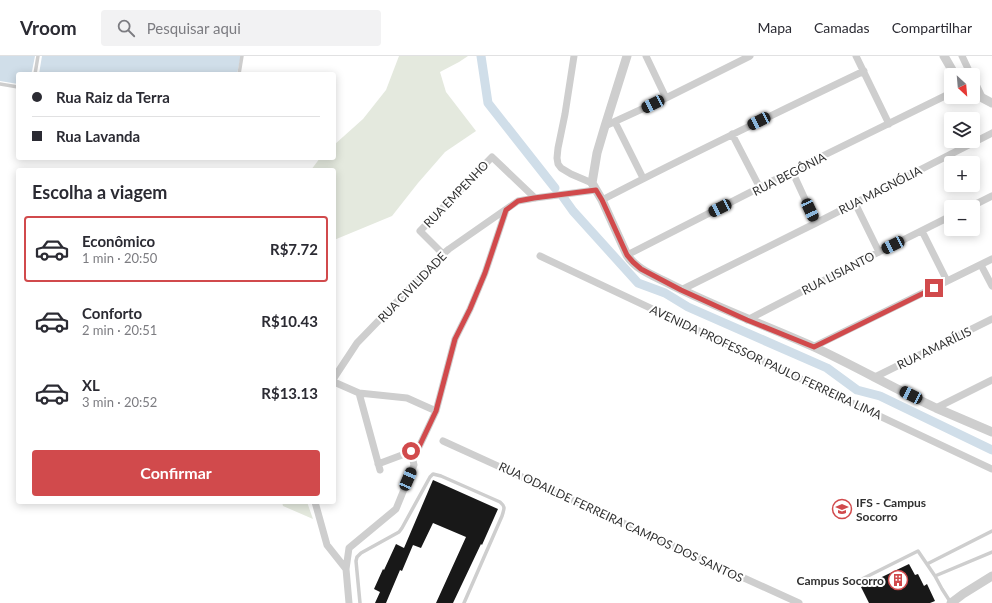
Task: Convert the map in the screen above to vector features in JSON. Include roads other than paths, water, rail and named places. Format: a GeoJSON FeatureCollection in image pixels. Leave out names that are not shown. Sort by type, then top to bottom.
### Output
{"type":"FeatureCollection","features":[{"type":"Feature","properties":{"kind":"street"},"geometry":{"type":"LineString","coordinates":[[574,56],[558,148],[558,164],[561,168],[594,186],[627,255],[633,262],[641,269],[681,290],[747,320],[814,347],[936,408],[992,432]]}},
{"type":"Feature","properties":{"kind":"street"},"geometry":{"type":"LineString","coordinates":[[594,186],[597,153],[627,56]]}},
{"type":"Feature","properties":{"kind":"street"},"geometry":{"type":"LineString","coordinates":[[646,56],[666,98]]}},
{"type":"Feature","properties":{"kind":"street"},"geometry":{"type":"LineString","coordinates":[[605,126],[666,98],[750,56]]}},
{"type":"Feature","properties":{"kind":"street"},"geometry":{"type":"LineString","coordinates":[[856,56],[889,124]]}},
{"type":"Feature","properties":{"kind":"street"},"geometry":{"type":"LineString","coordinates":[[944,56],[951,68]]}},
{"type":"Feature","properties":{"kind":"street"},"geometry":{"type":"LineString","coordinates":[[962,56],[968,68]]}},
{"type":"Feature","properties":{"kind":"street"},"geometry":{"type":"LineString","coordinates":[[602,200],[642,178],[864,71]]}},
{"type":"Feature","properties":{"kind":"street"},"geometry":{"type":"LineString","coordinates":[[980,94],[982,98],[992,103]]}},
{"type":"Feature","properties":{"kind":"street","name":"RUA BEGÔNIA"},"geometry":{"type":"LineString","coordinates":[[627,255],[792,171],[944,96]]}},
{"type":"Feature","properties":{"kind":"street"},"geometry":{"type":"LineString","coordinates":[[615,122],[642,178]]}},
{"type":"Feature","properties":{"kind":"street","name":"RUA MAGNÓLIA"},"geometry":{"type":"LineString","coordinates":[[681,290],[992,133]]}},
{"type":"Feature","properties":{"kind":"street"},"geometry":{"type":"LineString","coordinates":[[732,134],[760,188]]}},
{"type":"Feature","properties":{"kind":"street","name":"RUA EMPENHO"},"geometry":{"type":"LineString","coordinates":[[443,254],[420,231],[492,156],[534,198]]}},
{"type":"Feature","properties":{"kind":"street"},"geometry":{"type":"LineString","coordinates":[[792,171],[816,223]]}},
{"type":"Feature","properties":{"kind":"street","name":"RUA CIVILIDADE"},"geometry":{"type":"LineString","coordinates":[[336,375],[357,343],[443,254],[518,201],[594,186]]}},
{"type":"Feature","properties":{"kind":"street"},"geometry":{"type":"LineString","coordinates":[[980,202],[992,196]]}},
{"type":"Feature","properties":{"kind":"street"},"geometry":{"type":"LineString","coordinates":[[855,203],[879,252]]}},
{"type":"Feature","properties":{"kind":"street"},"geometry":{"type":"LineString","coordinates":[[358,393],[380,467],[418,449],[436,411],[455,339],[470,309],[485,273],[506,210]]}},
{"type":"Feature","properties":{"kind":"street","name":"RUA LISIANTO"},"geometry":{"type":"LineString","coordinates":[[747,320],[944,220]]}},
{"type":"Feature","properties":{"kind":"street"},"geometry":{"type":"LineString","coordinates":[[922,231],[947,282]]}},
{"type":"Feature","properties":{"kind":"street","name":"AVENIDA PROFESSOR PAULO FERREIRA LIMA"},"geometry":{"type":"LineString","coordinates":[[540,256],[992,469]]}},
{"type":"Feature","properties":{"kind":"street"},"geometry":{"type":"LineString","coordinates":[[814,347],[992,259]]}},
{"type":"Feature","properties":{"kind":"street"},"geometry":{"type":"LineString","coordinates":[[981,265],[992,286]]}},
{"type":"Feature","properties":{"kind":"street","name":"RUA AMARÍLIS"},"geometry":{"type":"LineString","coordinates":[[875,377],[992,319]]}},
{"type":"Feature","properties":{"kind":"street"},"geometry":{"type":"LineString","coordinates":[[936,408],[992,380]]}},
{"type":"Feature","properties":{"kind":"street"},"geometry":{"type":"LineString","coordinates":[[336,383],[358,393],[407,398],[436,411]]}},
{"type":"Feature","properties":{"kind":"street","name":"RUA ODAILDE FERREIRA CAMPOS DOS SANTOS"},"geometry":{"type":"LineString","coordinates":[[443,441],[799,603]]}},
{"type":"Feature","properties":{"kind":"street"},"geometry":{"type":"LineString","coordinates":[[349,603],[346,570],[349,548],[396,509],[414,464],[411,451]]}},
{"type":"Feature","properties":{"kind":"street"},"geometry":{"type":"LineString","coordinates":[[316,504],[327,545],[346,570]]}},
{"type":"Feature","properties":{"kind":"street"},"geometry":{"type":"LineString","coordinates":[[951,603],[992,576]]}},
{"type":"Feature","properties":{"kind":"lane"},"geometry":{"type":"LineString","coordinates":[[35,72],[38,56]]}},
{"type":"Feature","properties":{"kind":"lane"},"geometry":{"type":"LineString","coordinates":[[239,72],[242,56]]}},
{"type":"Feature","properties":{"kind":"lane"},"geometry":{"type":"LineString","coordinates":[[0,84],[16,87]]}},
{"type":"Feature","properties":{"kind":"lane"},"geometry":{"type":"LineString","coordinates":[[360,603],[356,561],[357,557],[361,553],[399,532],[433,474],[441,476],[500,502],[504,509],[464,603]]}},
{"type":"Feature","properties":{"kind":"lane"},"geometry":{"type":"LineString","coordinates":[[927,564],[992,531]]}},
{"type":"Feature","properties":{"kind":"lane"},"geometry":{"type":"LineString","coordinates":[[858,581],[918,551],[951,603]]}},
{"type":"Feature","properties":{"kind":"lane"},"geometry":{"type":"LineString","coordinates":[[935,576],[992,552]]}},
{"type":"Feature","properties":{"kind":"waterway"},"geometry":{"type":"LineString","coordinates":[[481,56],[488,103],[555,188]]}},
{"type":"Feature","properties":{"kind":"waterway"},"geometry":{"type":"LineString","coordinates":[[563,197],[573,211],[638,283],[665,293],[688,307],[827,368],[857,390],[880,396],[992,450]]}},
{"type":"Feature","properties":{"kind":"place","name":"IFS - Campus Socorro"},"geometry":{"type":"Point","coordinates":[842,509]}},
{"type":"Feature","properties":{"kind":"place","name":"Campus Socorro"},"geometry":{"type":"Point","coordinates":[898,580]}}]}
